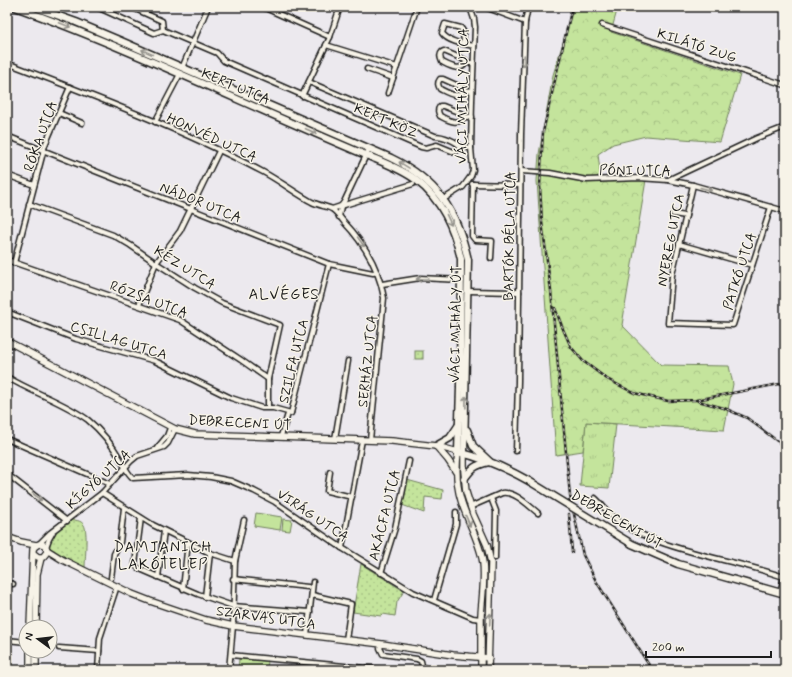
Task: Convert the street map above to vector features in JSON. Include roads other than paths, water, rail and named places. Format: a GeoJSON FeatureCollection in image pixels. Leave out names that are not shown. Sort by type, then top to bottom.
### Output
{"type":"FeatureCollection","features":[{"type":"Feature","properties":{"kind":"main road","name":"KERT UTCA"},"geometry":{"type":"LineString","coordinates":[[15,7],[181,71]]}},
{"type":"Feature","properties":{"kind":"main road","name":"KERT UTCA"},"geometry":{"type":"LineString","coordinates":[[34,7],[76,22],[181,71],[367,152],[415,179],[441,201]]}},
{"type":"Feature","properties":{"kind":"main road","name":"VÁCI MIHÁLY ÚT"},"geometry":{"type":"LineString","coordinates":[[441,201],[456,239],[461,259],[462,425],[464,453]]}},
{"type":"Feature","properties":{"kind":"main road","name":"VÁCI MIHÁLY ÚT"},"geometry":{"type":"LineString","coordinates":[[441,201],[456,221],[464,240],[468,260],[462,425],[458,452]]}},
{"type":"Feature","properties":{"kind":"main road"},"geometry":{"type":"LineString","coordinates":[[436,446],[450,438],[462,425]]}},
{"type":"Feature","properties":{"kind":"main road","name":"DEBRECENI ÚT"},"geometry":{"type":"LineString","coordinates":[[462,425],[473,446],[490,462]]}},
{"type":"Feature","properties":{"kind":"main road","name":"DEBRECENI ÚT"},"geometry":{"type":"LineString","coordinates":[[458,452],[506,468],[632,544],[678,564],[782,593]]}},
{"type":"Feature","properties":{"kind":"main road"},"geometry":{"type":"LineString","coordinates":[[464,479],[471,469],[478,464],[490,462]]}},
{"type":"Feature","properties":{"kind":"street"},"geometry":{"type":"LineString","coordinates":[[97,7],[154,33],[163,30],[162,21],[131,7]]}},
{"type":"Feature","properties":{"kind":"street"},"geometry":{"type":"LineString","coordinates":[[155,122],[181,71],[208,7]]}},
{"type":"Feature","properties":{"kind":"street"},"geometry":{"type":"LineString","coordinates":[[263,7],[330,37]]}},
{"type":"Feature","properties":{"kind":"street"},"geometry":{"type":"LineString","coordinates":[[302,96],[330,37],[340,7]]}},
{"type":"Feature","properties":{"kind":"street"},"geometry":{"type":"LineString","coordinates":[[388,94],[417,7]]}},
{"type":"Feature","properties":{"kind":"street"},"geometry":{"type":"LineString","coordinates":[[470,8],[476,7]]}},
{"type":"Feature","properties":{"kind":"street"},"geometry":{"type":"LineString","coordinates":[[485,7],[525,22]]}},
{"type":"Feature","properties":{"kind":"street","name":"BARTÓK BÉLA UTCA"},"geometry":{"type":"LineString","coordinates":[[516,451],[521,134],[525,22],[528,7]]}},
{"type":"Feature","properties":{"kind":"street","name":"VÁCI MIHÁLY UTCA"},"geometry":{"type":"LineString","coordinates":[[441,201],[463,187],[472,176],[473,170],[471,148],[474,19],[470,8]]}},
{"type":"Feature","properties":{"kind":"street"},"geometry":{"type":"LineString","coordinates":[[464,44],[464,31],[461,28],[445,24],[442,33],[445,37],[464,44],[474,46]]}},
{"type":"Feature","properties":{"kind":"street","name":"KILÁTÓ ZUG"},"geometry":{"type":"LineString","coordinates":[[602,25],[785,85]]}},
{"type":"Feature","properties":{"kind":"street","name":"KERT KÖZ"},"geometry":{"type":"LineString","coordinates":[[163,30],[216,53],[224,61],[421,147],[426,148],[437,145],[454,152],[461,147]]}},
{"type":"Feature","properties":{"kind":"street"},"geometry":{"type":"LineString","coordinates":[[326,45],[397,67]]}},
{"type":"Feature","properties":{"kind":"street"},"geometry":{"type":"LineString","coordinates":[[466,63],[465,60],[444,52],[440,54],[439,57],[442,62],[455,68],[462,67],[466,63],[473,63]]}},
{"type":"Feature","properties":{"kind":"street","name":"HONVÉD UTCA"},"geometry":{"type":"LineString","coordinates":[[7,64],[70,87],[155,122],[263,173],[322,207],[332,209]]}},
{"type":"Feature","properties":{"kind":"street"},"geometry":{"type":"LineString","coordinates":[[367,69],[393,78]]}},
{"type":"Feature","properties":{"kind":"street"},"geometry":{"type":"LineString","coordinates":[[465,90],[461,94],[454,96],[440,90],[438,85],[439,81],[440,79],[443,79],[465,90],[472,90]]}},
{"type":"Feature","properties":{"kind":"street","name":"KERT KÖZ"},"geometry":{"type":"LineString","coordinates":[[309,82],[436,136],[440,136],[458,144],[461,147],[471,148]]}},
{"type":"Feature","properties":{"kind":"street","name":"RÓKA UTCA"},"geometry":{"type":"LineString","coordinates":[[14,263],[44,151],[70,87]]}},
{"type":"Feature","properties":{"kind":"street"},"geometry":{"type":"LineString","coordinates":[[464,117],[463,114],[443,106],[438,108],[440,116],[454,122],[461,121],[464,117],[472,117]]}},
{"type":"Feature","properties":{"kind":"street"},"geometry":{"type":"LineString","coordinates":[[59,113],[82,122]]}},
{"type":"Feature","properties":{"kind":"street"},"geometry":{"type":"LineString","coordinates":[[668,180],[785,126]]}},
{"type":"Feature","properties":{"kind":"street","name":"NÁDOR UTCA"},"geometry":{"type":"LineString","coordinates":[[7,136],[329,264],[373,273],[377,272]]}},
{"type":"Feature","properties":{"kind":"street"},"geometry":{"type":"LineString","coordinates":[[432,146],[436,136]]}},
{"type":"Feature","properties":{"kind":"street"},"geometry":{"type":"LineString","coordinates":[[138,305],[156,263],[180,231],[219,151]]}},
{"type":"Feature","properties":{"kind":"street"},"geometry":{"type":"LineString","coordinates":[[339,217],[341,206],[367,152]]}},
{"type":"Feature","properties":{"kind":"street","name":"PÓNI UTCA"},"geometry":{"type":"LineString","coordinates":[[521,171],[550,173],[587,180],[639,178],[668,180],[692,185],[785,211]]}},
{"type":"Feature","properties":{"kind":"street"},"geometry":{"type":"LineString","coordinates":[[7,174],[34,185]]}},
{"type":"Feature","properties":{"kind":"street","name":"VÁCI MIHÁLY UTCA"},"geometry":{"type":"LineString","coordinates":[[468,182],[473,184],[520,185]]}},
{"type":"Feature","properties":{"kind":"street"},"geometry":{"type":"LineString","coordinates":[[413,184],[332,209],[368,251],[382,284],[420,278],[461,280]]}},
{"type":"Feature","properties":{"kind":"street"},"geometry":{"type":"LineString","coordinates":[[473,184],[472,236],[475,240],[492,241],[491,258]]}},
{"type":"Feature","properties":{"kind":"street","name":"NYEREG UTCA"},"geometry":{"type":"LineString","coordinates":[[668,323],[672,275],[692,185]]}},
{"type":"Feature","properties":{"kind":"street","name":"KÉZ UTCA"},"geometry":{"type":"LineString","coordinates":[[29,204],[113,235],[222,303],[280,325],[268,379]]}},
{"type":"Feature","properties":{"kind":"street","name":"PATKÓ UTCA"},"geometry":{"type":"LineString","coordinates":[[668,323],[733,325],[770,207]]}},
{"type":"Feature","properties":{"kind":"street"},"geometry":{"type":"LineString","coordinates":[[673,214],[686,216]]}},
{"type":"Feature","properties":{"kind":"street"},"geometry":{"type":"LineString","coordinates":[[679,244],[752,265]]}},
{"type":"Feature","properties":{"kind":"street","name":"RÓZSA UTCA"},"geometry":{"type":"LineString","coordinates":[[7,260],[180,320],[268,379]]}},
{"type":"Feature","properties":{"kind":"street","name":"SZILFA UTCA"},"geometry":{"type":"LineString","coordinates":[[283,436],[329,264]]}},
{"type":"Feature","properties":{"kind":"street","name":"SERHÁZ UTCA"},"geometry":{"type":"LineString","coordinates":[[370,440],[384,298],[382,284]]}},
{"type":"Feature","properties":{"kind":"street"},"geometry":{"type":"LineString","coordinates":[[468,291],[519,292]]}},
{"type":"Feature","properties":{"kind":"street","name":"CSILLAG UTCA"},"geometry":{"type":"LineString","coordinates":[[7,312],[76,339],[155,361],[231,398],[262,408],[268,408],[290,414]]}},
{"type":"Feature","properties":{"kind":"street","name":"DEBRECENI ÚT"},"geometry":{"type":"LineString","coordinates":[[7,341],[173,429],[195,434],[283,436],[411,442],[436,446],[458,452]]}},
{"type":"Feature","properties":{"kind":"street"},"geometry":{"type":"LineString","coordinates":[[335,439],[348,361]]}},
{"type":"Feature","properties":{"kind":"street"},"geometry":{"type":"LineString","coordinates":[[7,386],[8,378],[70,409],[88,421],[98,430],[121,459],[125,467]]}},
{"type":"Feature","properties":{"kind":"street"},"geometry":{"type":"LineString","coordinates":[[268,379],[268,408]]}},
{"type":"Feature","properties":{"kind":"street","name":"KÍGYÓ UTCA"},"geometry":{"type":"LineString","coordinates":[[36,548],[45,537],[102,493],[137,456],[164,447],[168,443],[173,429]]}},
{"type":"Feature","properties":{"kind":"street"},"geometry":{"type":"LineString","coordinates":[[7,439],[110,484]]}},
{"type":"Feature","properties":{"kind":"street"},"geometry":{"type":"LineString","coordinates":[[342,548],[362,440]]}},
{"type":"Feature","properties":{"kind":"street"},"geometry":{"type":"LineString","coordinates":[[436,446],[456,472]]}},
{"type":"Feature","properties":{"kind":"street"},"geometry":{"type":"LineString","coordinates":[[458,452],[456,472],[460,497],[483,562],[484,584],[481,619],[481,670]]}},
{"type":"Feature","properties":{"kind":"street"},"geometry":{"type":"LineString","coordinates":[[464,453],[464,479],[470,506],[484,537],[491,563],[488,670]]}},
{"type":"Feature","properties":{"kind":"street","name":"AKÁCFA UTCA"},"geometry":{"type":"LineString","coordinates":[[381,573],[394,528],[409,461]]}},
{"type":"Feature","properties":{"kind":"street","name":"VIRÁG UTCA"},"geometry":{"type":"LineString","coordinates":[[125,467],[133,478],[188,475],[212,477],[231,481],[275,502],[342,548],[413,592],[473,618],[481,619]]}},
{"type":"Feature","properties":{"kind":"street"},"geometry":{"type":"LineString","coordinates":[[330,472],[327,491],[352,497]]}},
{"type":"Feature","properties":{"kind":"street"},"geometry":{"type":"LineString","coordinates":[[7,474],[67,521]]}},
{"type":"Feature","properties":{"kind":"street"},"geometry":{"type":"LineString","coordinates":[[470,506],[507,492],[514,495],[538,513]]}},
{"type":"Feature","properties":{"kind":"street"},"geometry":{"type":"LineString","coordinates":[[102,493],[124,508],[164,531],[210,553],[235,561]]}},
{"type":"Feature","properties":{"kind":"street"},"geometry":{"type":"LineString","coordinates":[[491,498],[496,511],[495,558]]}},
{"type":"Feature","properties":{"kind":"street"},"geometry":{"type":"LineString","coordinates":[[595,498],[617,520],[660,542],[701,555],[784,577],[782,593]]}},
{"type":"Feature","properties":{"kind":"street"},"geometry":{"type":"LineString","coordinates":[[111,578],[114,554],[120,542],[124,508]]}},
{"type":"Feature","properties":{"kind":"street"},"geometry":{"type":"LineString","coordinates":[[434,600],[456,524],[456,512]]}},
{"type":"Feature","properties":{"kind":"street"},"geometry":{"type":"LineString","coordinates":[[141,518],[135,564],[140,569],[205,597],[233,606],[310,612]]}},
{"type":"Feature","properties":{"kind":"street"},"geometry":{"type":"LineString","coordinates":[[229,670],[233,626],[235,561],[244,520]]}},
{"type":"Feature","properties":{"kind":"street","name":"KÍGYÓ UTCA"},"geometry":{"type":"LineString","coordinates":[[47,548],[49,539],[56,529]]}},
{"type":"Feature","properties":{"kind":"street"},"geometry":{"type":"LineString","coordinates":[[158,577],[164,531]]}},
{"type":"Feature","properties":{"kind":"street"},"geometry":{"type":"LineString","coordinates":[[7,538],[36,548],[31,593],[30,619]]}},
{"type":"Feature","properties":{"kind":"street"},"geometry":{"type":"LineString","coordinates":[[183,588],[188,542]]}},
{"type":"Feature","properties":{"kind":"street","name":"SZARVAS UTCA"},"geometry":{"type":"LineString","coordinates":[[63,560],[43,557],[38,558],[36,548],[43,544],[63,560],[117,586],[150,601],[206,620],[233,626],[382,644],[453,656],[489,658]]}},
{"type":"Feature","properties":{"kind":"street"},"geometry":{"type":"LineString","coordinates":[[36,619],[37,574],[47,548]]}},
{"type":"Feature","properties":{"kind":"street"},"geometry":{"type":"LineString","coordinates":[[205,597],[210,553]]}},
{"type":"Feature","properties":{"kind":"street"},"geometry":{"type":"LineString","coordinates":[[234,579],[308,587]]}},
{"type":"Feature","properties":{"kind":"street"},"geometry":{"type":"LineString","coordinates":[[307,635],[314,582]]}},
{"type":"Feature","properties":{"kind":"street"},"geometry":{"type":"LineString","coordinates":[[7,583],[13,584]]}},
{"type":"Feature","properties":{"kind":"street"},"geometry":{"type":"LineString","coordinates":[[99,670],[100,638],[117,586]]}},
{"type":"Feature","properties":{"kind":"street"},"geometry":{"type":"LineString","coordinates":[[312,595],[351,604],[346,640]]}},
{"type":"Feature","properties":{"kind":"street"},"geometry":{"type":"LineString","coordinates":[[7,640],[18,641]]}},
{"type":"Feature","properties":{"kind":"street"},"geometry":{"type":"LineString","coordinates":[[382,644],[380,648],[383,654],[417,659],[421,661],[423,670]]}},
{"type":"Feature","properties":{"kind":"street"},"geometry":{"type":"LineString","coordinates":[[59,648],[99,651]]}},
{"type":"Feature","properties":{"kind":"street"},"geometry":{"type":"LineString","coordinates":[[231,655],[386,670]]}},
{"type":"Feature","properties":{"kind":"street"},"geometry":{"type":"LineString","coordinates":[[30,659],[30,670]]}},
{"type":"Feature","properties":{"kind":"street"},"geometry":{"type":"LineString","coordinates":[[36,659],[36,670]]}},
{"type":"Feature","properties":{"kind":"railway"},"geometry":{"type":"LineString","coordinates":[[572,7],[543,132],[540,186],[542,222],[551,291],[570,496],[583,555],[596,581],[652,670]]}},
{"type":"Feature","properties":{"kind":"railway"},"geometry":{"type":"LineString","coordinates":[[555,308],[571,347],[583,361],[607,379],[634,393],[668,401],[696,400],[785,383]]}},
{"type":"Feature","properties":{"kind":"railway"},"geometry":{"type":"LineString","coordinates":[[698,401],[724,408],[747,418],[785,447]]}},
{"type":"Feature","properties":{"kind":"railway"},"geometry":{"type":"LineString","coordinates":[[569,514],[572,552]]}},
{"type":"Feature","properties":{"kind":"district","name":"ALVÉGES"},"geometry":{"type":"Point","coordinates":[284,294]}},
{"type":"Feature","properties":{"kind":"district","name":"DAMJANICH LAKÓTELEP"},"geometry":{"type":"Point","coordinates":[163,556]}}]}
